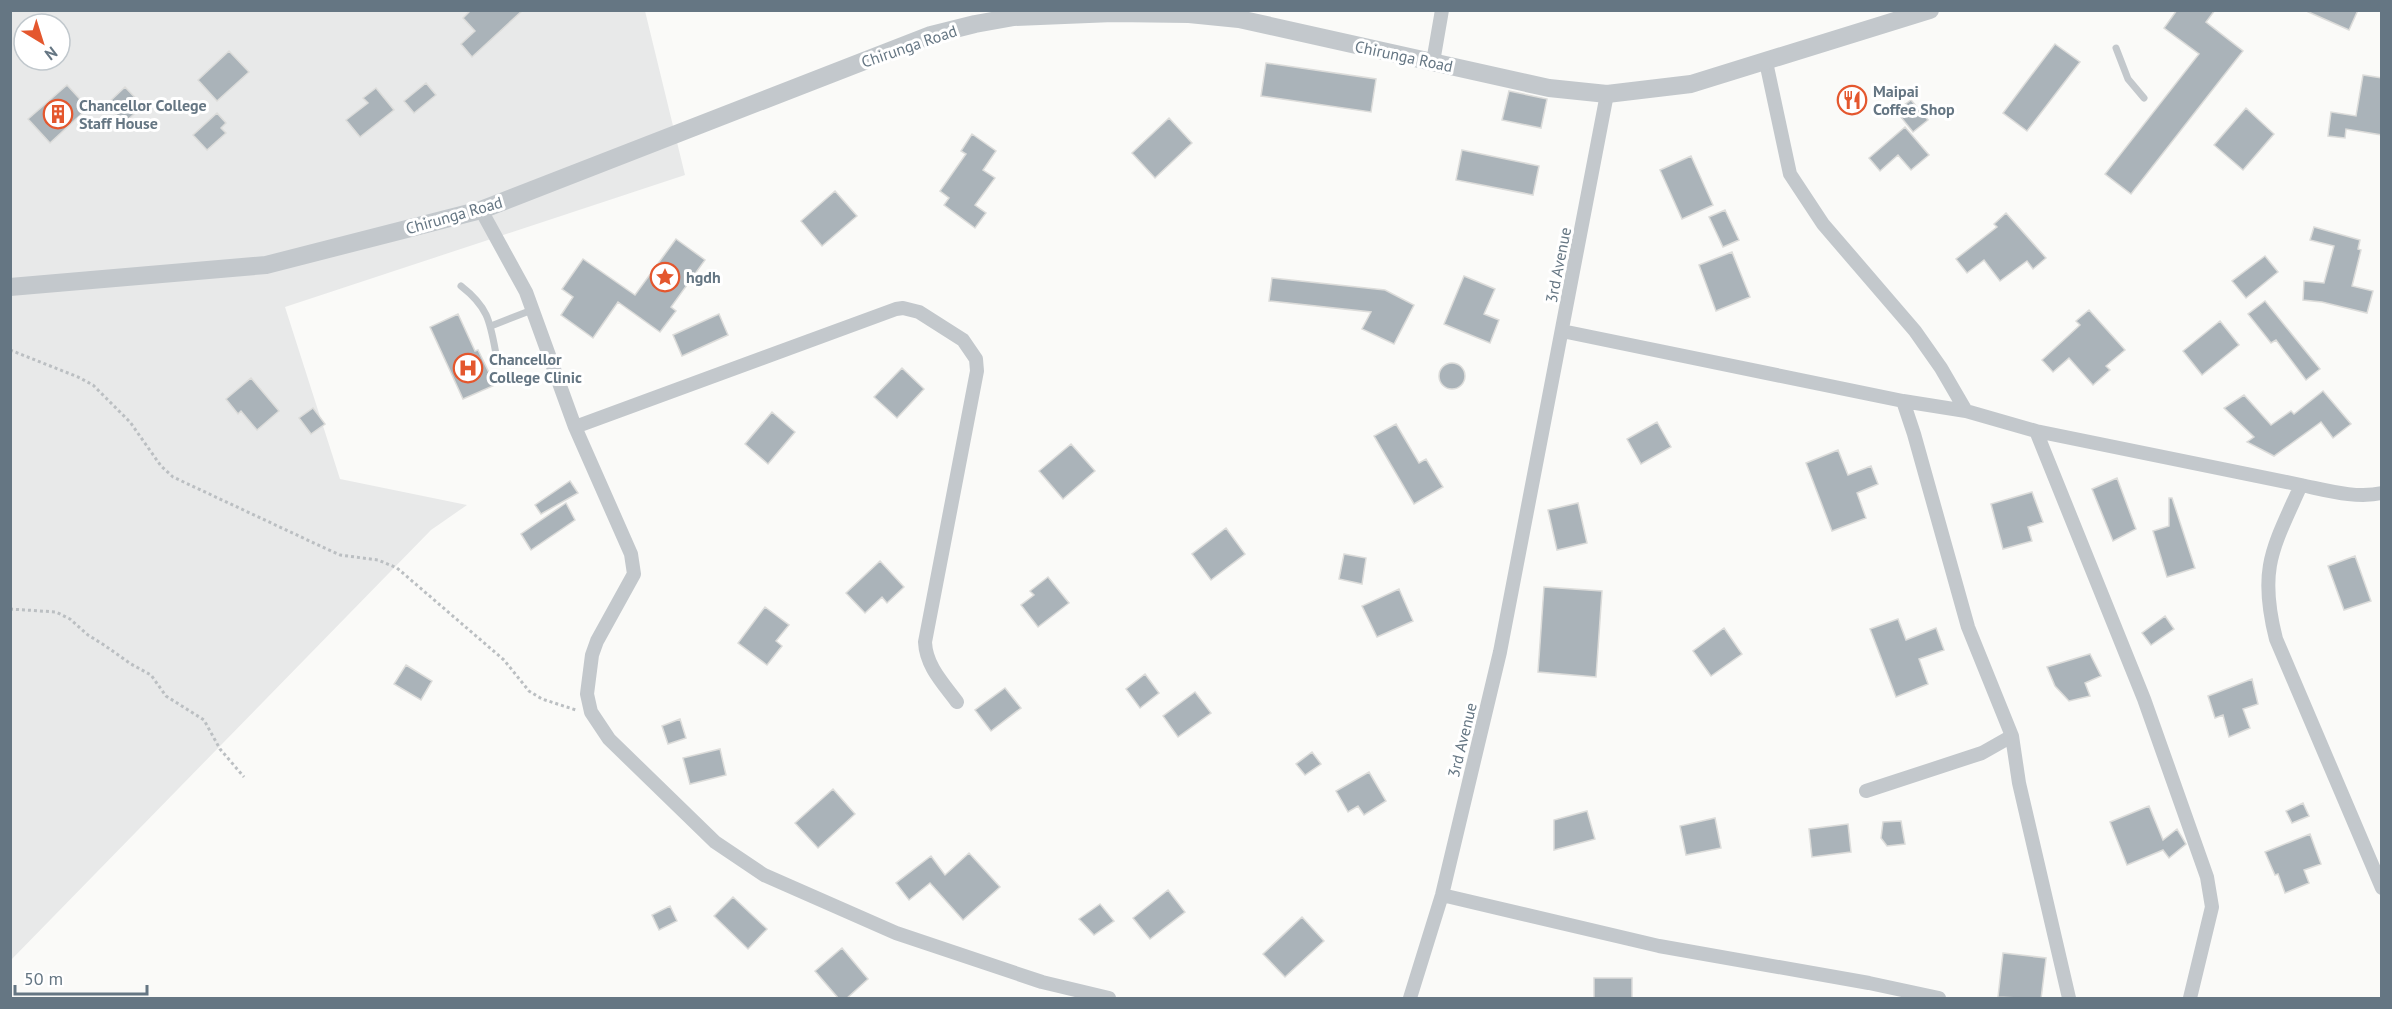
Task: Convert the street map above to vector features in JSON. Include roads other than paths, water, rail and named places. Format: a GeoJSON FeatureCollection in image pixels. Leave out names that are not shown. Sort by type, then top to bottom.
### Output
{"type":"FeatureCollection","features":[{"type":"Feature","properties":{"kind":"street"},"geometry":{"type":"LineString","coordinates":[[1433,62],[1442,10]]}},
{"type":"Feature","properties":{"kind":"street","name":"Chirunga Road"},"geometry":{"type":"LineString","coordinates":[[10,287],[266,265],[481,210],[931,35],[1014,17],[1113,13],[1189,14],[1239,19],[1549,88],[1607,94],[1691,84],[1923,11]]}},
{"type":"Feature","properties":{"kind":"street"},"geometry":{"type":"LineString","coordinates":[[1766,62],[1790,174],[1823,224],[1915,331],[1941,368],[1966,411]]}},
{"type":"Feature","properties":{"kind":"street","name":"3rd Avenue"},"geometry":{"type":"LineString","coordinates":[[1410,999],[1442,895],[1500,652],[1607,94]]}},
{"type":"Feature","properties":{"kind":"street"},"geometry":{"type":"LineString","coordinates":[[481,210],[520,280],[575,427],[634,565],[634,574],[630,583],[597,641],[592,655],[587,694],[591,712],[609,740],[715,842],[764,875],[896,933],[1042,982],[1109,999]]}},
{"type":"Feature","properties":{"kind":"street"},"geometry":{"type":"LineString","coordinates":[[575,427],[896,309],[903,308],[919,312],[963,340],[976,359],[977,371],[925,642],[925,653],[930,664],[957,702]]}},
{"type":"Feature","properties":{"kind":"street"},"geometry":{"type":"LineString","coordinates":[[1562,331],[1903,401],[1966,411],[2036,431],[2301,485],[2342,492],[2374,495],[2382,493]]}},
{"type":"Feature","properties":{"kind":"street"},"geometry":{"type":"LineString","coordinates":[[1903,401],[1968,627],[2012,736],[2019,783],[2069,999]]}},
{"type":"Feature","properties":{"kind":"street"},"geometry":{"type":"LineString","coordinates":[[2036,431],[2144,699],[2207,877],[2212,907],[2190,999]]}},
{"type":"Feature","properties":{"kind":"street"},"geometry":{"type":"LineString","coordinates":[[2301,485],[2273,548],[2268,568],[2266,590],[2270,617],[2276,639],[2382,888]]}},
{"type":"Feature","properties":{"kind":"street"},"geometry":{"type":"LineString","coordinates":[[1866,791],[1982,753],[2012,736]]}},
{"type":"Feature","properties":{"kind":"street"},"geometry":{"type":"LineString","coordinates":[[1442,895],[1659,946],[1869,983],[1939,999]]}},
{"type":"Feature","properties":{"kind":"lane"},"geometry":{"type":"LineString","coordinates":[[2116,48],[2128,79],[2144,98]]}},
{"type":"Feature","properties":{"kind":"lane"},"geometry":{"type":"LineString","coordinates":[[460,286],[477,299],[491,326],[496,354]]}},
{"type":"Feature","properties":{"kind":"lane"},"geometry":{"type":"LineString","coordinates":[[491,326],[532,310]]}},
{"type":"Feature","properties":{"kind":"place","name":"Maipai Coffee Shop"},"geometry":{"type":"Point","coordinates":[1852,100]}},
{"type":"Feature","properties":{"kind":"place","name":"Chancellor College Staff House"},"geometry":{"type":"Point","coordinates":[58,114]}},
{"type":"Feature","properties":{"kind":"place","name":"hgdh"},"geometry":{"type":"Point","coordinates":[665,277]}},
{"type":"Feature","properties":{"kind":"place","name":"Chancellor College Clinic"},"geometry":{"type":"Point","coordinates":[468,368]}}]}
